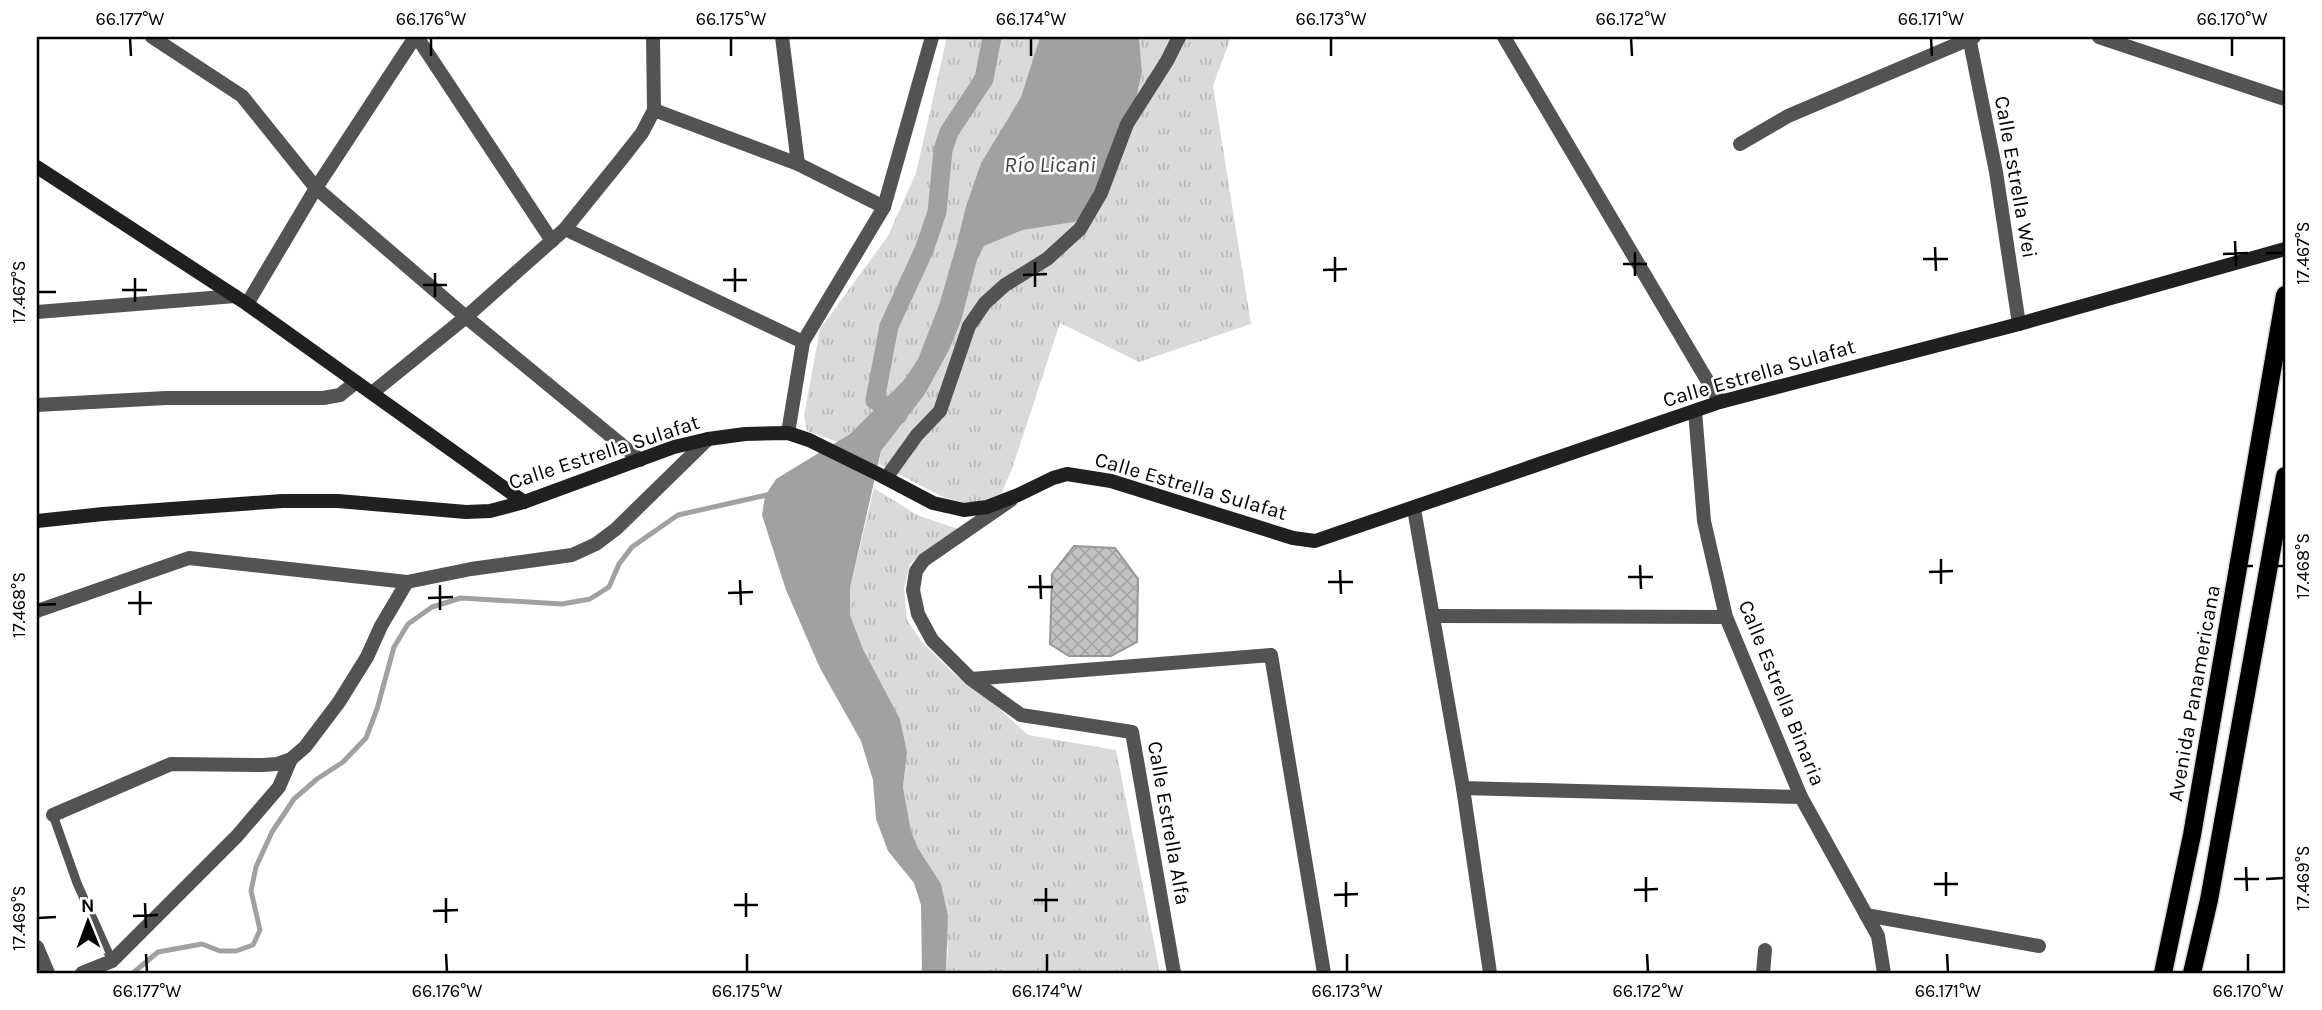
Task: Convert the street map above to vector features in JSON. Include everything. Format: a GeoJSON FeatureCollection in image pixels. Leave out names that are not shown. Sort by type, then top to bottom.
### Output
{"type":"FeatureCollection","features":[{"type":"Feature","properties":{"kind":"main road","name":"Avenida Panamericana"},"geometry":{"type":"LineString","coordinates":[[2163,973],[2192,835],[2285,295]]}},
{"type":"Feature","properties":{"kind":"main road"},"geometry":{"type":"LineString","coordinates":[[2192,973],[2209,900],[2285,476]]}},
{"type":"Feature","properties":{"kind":"street"},"geometry":{"type":"LineString","coordinates":[[152,37],[242,96],[316,188],[466,317],[640,460]]}},
{"type":"Feature","properties":{"kind":"street"},"geometry":{"type":"LineString","coordinates":[[241,300],[416,37],[552,241]]}},
{"type":"Feature","properties":{"kind":"street"},"geometry":{"type":"LineString","coordinates":[[372,393],[466,317],[565,229],[642,133],[654,110],[653,37]]}},
{"type":"Feature","properties":{"kind":"street"},"geometry":{"type":"LineString","coordinates":[[782,37],[798,164]]}},
{"type":"Feature","properties":{"kind":"street"},"geometry":{"type":"LineString","coordinates":[[788,433],[803,342],[884,207],[932,37]]}},
{"type":"Feature","properties":{"kind":"street"},"geometry":{"type":"LineString","coordinates":[[882,476],[940,411],[969,326],[985,303],[1005,285],[1047,259],[1080,229],[1101,193],[1127,124],[1179,37]]}},
{"type":"Feature","properties":{"kind":"street"},"geometry":{"type":"LineString","coordinates":[[1504,37],[1720,402]]}},
{"type":"Feature","properties":{"kind":"street"},"geometry":{"type":"LineString","coordinates":[[1740,144],[1788,116],[1970,37]]}},
{"type":"Feature","properties":{"kind":"street","name":"Calle Estrella Wei"},"geometry":{"type":"LineString","coordinates":[[1970,37],[1996,172],[2019,324]]}},
{"type":"Feature","properties":{"kind":"street"},"geometry":{"type":"LineString","coordinates":[[2099,37],[2285,99]]}},
{"type":"Feature","properties":{"kind":"street"},"geometry":{"type":"LineString","coordinates":[[654,110],[798,164],[884,207]]}},
{"type":"Feature","properties":{"kind":"street"},"geometry":{"type":"LineString","coordinates":[[37,167],[241,300],[524,502]]}},
{"type":"Feature","properties":{"kind":"street"},"geometry":{"type":"LineString","coordinates":[[565,229],[803,342]]}},
{"type":"Feature","properties":{"kind":"street","name":"Calle Estrella Sulafat"},"geometry":{"type":"LineString","coordinates":[[37,521],[103,513],[282,501],[338,501],[466,512],[490,511],[524,502],[674,447],[745,434],[788,433],[809,440],[933,503],[964,510],[986,507],[1067,474],[1111,481],[1293,538],[1315,541],[1720,402],[2019,324],[2285,249]]}},
{"type":"Feature","properties":{"kind":"street"},"geometry":{"type":"LineString","coordinates":[[37,312],[241,300]]}},
{"type":"Feature","properties":{"kind":"street"},"geometry":{"type":"LineString","coordinates":[[37,405],[132,399],[323,398],[340,395],[356,382]]}},
{"type":"Feature","properties":{"kind":"street","name":"Calle Estrella Binaria"},"geometry":{"type":"LineString","coordinates":[[1695,411],[1704,521],[1726,617],[1801,797],[1878,936],[1884,973]]}},
{"type":"Feature","properties":{"kind":"street"},"geometry":{"type":"LineString","coordinates":[[37,611],[189,558],[407,582],[484,567],[572,555],[596,544],[625,520],[708,439]]}},
{"type":"Feature","properties":{"kind":"street","name":"Calle Estrella Alfa"},"geometry":{"type":"LineString","coordinates":[[1018,495],[923,560],[916,571],[913,590],[918,614],[932,640],[971,680],[1021,715],[1132,732],[1174,973]]}},
{"type":"Feature","properties":{"kind":"street"},"geometry":{"type":"LineString","coordinates":[[1414,509],[1463,789],[1489,973]]}},
{"type":"Feature","properties":{"kind":"street"},"geometry":{"type":"LineString","coordinates":[[82,973],[112,961],[237,835],[279,787],[292,759],[305,747],[339,702],[367,657],[381,626],[407,582]]}},
{"type":"Feature","properties":{"kind":"street"},"geometry":{"type":"LineString","coordinates":[[1433,616],[1726,617]]}},
{"type":"Feature","properties":{"kind":"street"},"geometry":{"type":"LineString","coordinates":[[971,680],[1271,654],[1324,973]]}},
{"type":"Feature","properties":{"kind":"street"},"geometry":{"type":"LineString","coordinates":[[53,815],[171,764],[263,765],[292,759]]}},
{"type":"Feature","properties":{"kind":"street"},"geometry":{"type":"LineString","coordinates":[[1463,789],[1801,797]]}},
{"type":"Feature","properties":{"kind":"street"},"geometry":{"type":"LineString","coordinates":[[1866,915],[2039,946]]}},
{"type":"Feature","properties":{"kind":"street"},"geometry":{"type":"LineString","coordinates":[[37,947],[48,973]]}},
{"type":"Feature","properties":{"kind":"street"},"geometry":{"type":"LineString","coordinates":[[1763,973],[1766,950]]}},
{"type":"Feature","properties":{"kind":"lane"},"geometry":{"type":"LineString","coordinates":[[53,815],[77,883],[112,961]]}},
{"type":"Feature","properties":{"kind":"green space"},"geometry":{"type":"Polygon","coordinates":[[[947,37],[1040,37],[1021,97],[981,163],[966,206],[939,305],[918,359],[904,380],[850,434],[838,442],[807,431],[804,416],[820,329],[888,236],[916,173],[947,37]]]}},
{"type":"Feature","properties":{"kind":"green space"},"geometry":{"type":"Polygon","coordinates":[[[1139,37],[1231,37],[1213,86],[1251,324],[1139,362],[1060,323],[1012,469],[998,501],[975,506],[943,497],[879,464],[881,451],[925,394],[949,350],[961,321],[977,260],[984,246],[1023,230],[1074,222],[1142,72],[1139,37]]]}},
{"type":"Feature","properties":{"kind":"green space"},"geometry":{"type":"Polygon","coordinates":[[[874,488],[917,515],[961,530],[926,550],[910,564],[904,588],[907,620],[922,642],[951,671],[994,704],[1028,735],[1116,750],[1160,973],[946,973],[948,950],[941,884],[918,848],[911,831],[903,787],[907,752],[900,719],[863,649],[850,615],[850,588],[874,488]]]}},
{"type":"Feature","properties":{"kind":"water","name":"Río Licani"},"geometry":{"type":"Polygon","coordinates":[[[1040,37],[1139,37],[1142,72],[1133,111],[1096,208],[1074,222],[1023,230],[984,246],[977,260],[961,321],[949,350],[925,394],[881,451],[850,588],[850,615],[863,649],[900,719],[907,752],[903,787],[911,831],[918,848],[941,884],[948,916],[946,973],[922,973],[921,905],[914,883],[888,851],[876,819],[873,780],[861,741],[820,668],[786,590],[762,515],[765,496],[776,479],[850,434],[904,380],[918,359],[939,305],[966,206],[981,163],[1021,97],[1040,37]]]}},
{"type":"Feature","properties":{"kind":"building"},"geometry":{"type":"Polygon","coordinates":[[[1074,546],[1115,548],[1138,579],[1137,642],[1111,656],[1069,656],[1050,644],[1052,574],[1074,546]]]}},
{"type":"Feature","properties":{"kind":"waterway"},"geometry":{"type":"LineString","coordinates":[[898,415],[875,400],[889,326],[924,250],[937,212],[943,150],[949,132],[984,79],[992,37]]}},
{"type":"Feature","properties":{"kind":"waterway"},"geometry":{"type":"LineString","coordinates":[[133,973],[158,952],[202,944],[220,951],[236,951],[253,945],[260,930],[251,891],[256,867],[272,832],[294,799],[317,779],[343,762],[366,738],[394,647],[408,624],[432,607],[461,598],[562,604],[590,599],[609,587],[619,564],[632,547],[678,515],[771,494]]}}]}
